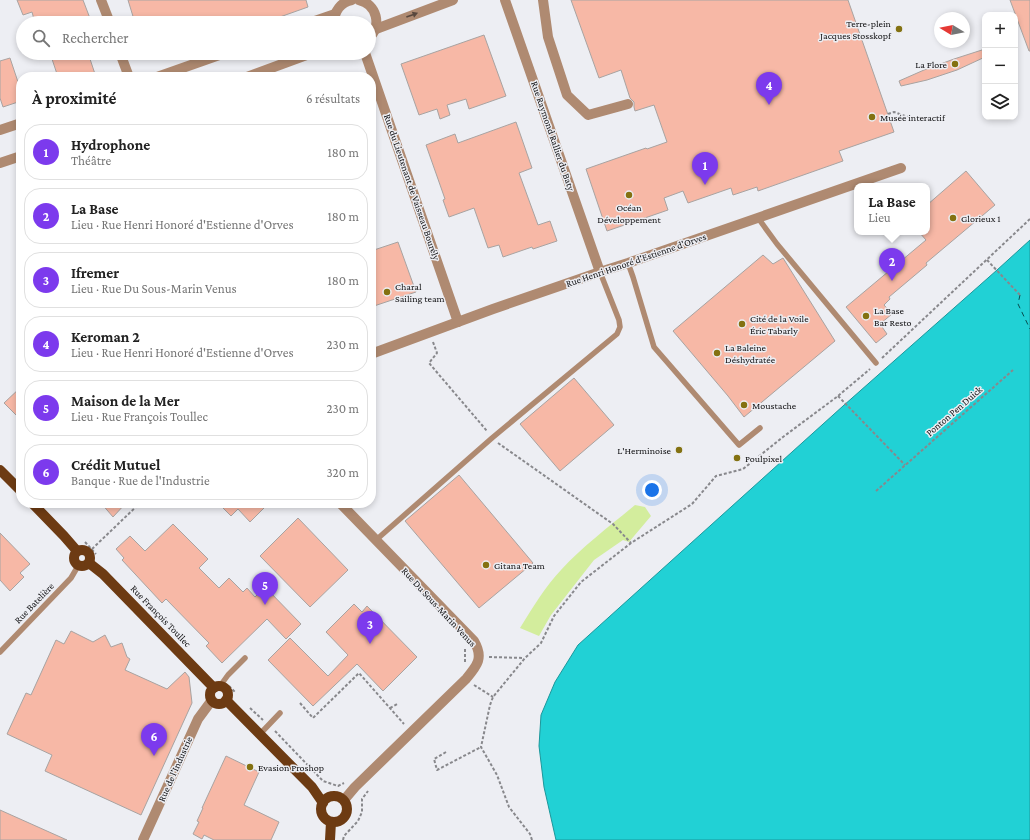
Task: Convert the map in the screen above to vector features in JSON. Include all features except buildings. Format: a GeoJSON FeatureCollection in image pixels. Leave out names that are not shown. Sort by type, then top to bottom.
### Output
{"type":"FeatureCollection","features":[{"type":"Feature","properties":{"kind":"main road"},"geometry":{"type":"LineString","coordinates":[[0,470],[16,486]]}},
{"type":"Feature","properties":{"kind":"main road"},"geometry":{"type":"LineString","coordinates":[[37,508],[77,551]]}},
{"type":"Feature","properties":{"kind":"main road"},"geometry":{"type":"LineString","coordinates":[[83,550],[88,553],[90,557],[89,563],[85,566],[78,566],[75,563],[74,554],[77,551],[83,550]]}},
{"type":"Feature","properties":{"kind":"main road","name":"Rue François Toullec"},"geometry":{"type":"LineString","coordinates":[[89,563],[103,574],[219,685]]}},
{"type":"Feature","properties":{"kind":"main road"},"geometry":{"type":"LineString","coordinates":[[219,685],[225,688],[228,692],[228,696],[224,703],[216,704],[210,695],[219,685]]}},
{"type":"Feature","properties":{"kind":"main road"},"geometry":{"type":"LineString","coordinates":[[226,700],[312,787],[322,803]]}},
{"type":"Feature","properties":{"kind":"main road"},"geometry":{"type":"LineString","coordinates":[[332,796],[336,796],[344,800],[347,808],[345,816],[339,821],[331,822],[327,820],[322,814],[322,803],[328,797],[332,796]]}},
{"type":"Feature","properties":{"kind":"main road"},"geometry":{"type":"LineString","coordinates":[[330,840],[331,822]]}},
{"type":"Feature","properties":{"kind":"street"},"geometry":{"type":"LineString","coordinates":[[101,0],[107,16]]}},
{"type":"Feature","properties":{"kind":"street"},"geometry":{"type":"LineString","coordinates":[[336,16],[338,8],[343,3],[352,0]]}},
{"type":"Feature","properties":{"kind":"street"},"geometry":{"type":"LineString","coordinates":[[368,1],[376,14],[376,29],[453,0]]}},
{"type":"Feature","properties":{"kind":"street","name":"Rue Raymond Rallier du Baty"},"geometry":{"type":"LineString","coordinates":[[505,0],[600,272]]}},
{"type":"Feature","properties":{"kind":"street"},"geometry":{"type":"LineString","coordinates":[[543,0],[548,37],[567,95],[588,115],[628,104]]}},
{"type":"Feature","properties":{"kind":"street"},"geometry":{"type":"LineString","coordinates":[[123,60],[127,72]]}},
{"type":"Feature","properties":{"kind":"street"},"geometry":{"type":"LineString","coordinates":[[171,72],[205,60]]}},
{"type":"Feature","properties":{"kind":"street"},"geometry":{"type":"LineString","coordinates":[[261,72],[293,60]]}},
{"type":"Feature","properties":{"kind":"street","name":"Rue du Lieutenant de Vaisseau Bourély"},"geometry":{"type":"LineString","coordinates":[[367,60],[372,72]]}},
{"type":"Feature","properties":{"kind":"street","name":"Rue du Lieutenant de Vaisseau Bourély"},"geometry":{"type":"LineString","coordinates":[[376,85],[458,322]]}},
{"type":"Feature","properties":{"kind":"street"},"geometry":{"type":"LineString","coordinates":[[0,130],[16,125]]}},
{"type":"Feature","properties":{"kind":"street"},"geometry":{"type":"LineString","coordinates":[[0,164],[16,158]]}},
{"type":"Feature","properties":{"kind":"street","name":"Rue Henri Honoré d'Estienne d'Orves"},"geometry":{"type":"LineString","coordinates":[[858,183],[901,168]]}},
{"type":"Feature","properties":{"kind":"street","name":"Rue Henri Honoré d'Estienne d'Orves"},"geometry":{"type":"LineString","coordinates":[[376,352],[600,272],[854,184]]}},
{"type":"Feature","properties":{"kind":"street","name":"Rue Du Sous-Marin Venus"},"geometry":{"type":"LineString","coordinates":[[344,800],[354,787],[466,680],[475,668],[480,657],[478,648],[465,632],[345,508]]}},
{"type":"Feature","properties":{"kind":"street","name":"Rue de l'Industrie"},"geometry":{"type":"LineString","coordinates":[[142,840],[198,719],[212,700]]}},
{"type":"Feature","properties":{"kind":"lane"},"geometry":{"type":"LineString","coordinates":[[758,218],[777,244],[876,364]]}},
{"type":"Feature","properties":{"kind":"lane"},"geometry":{"type":"LineString","coordinates":[[628,263],[654,347],[740,445],[760,428]]}},
{"type":"Feature","properties":{"kind":"lane"},"geometry":{"type":"LineString","coordinates":[[376,540],[492,438],[617,334],[620,327],[619,320],[600,272]]}},
{"type":"Feature","properties":{"kind":"lane","name":"Rue Batelière"},"geometry":{"type":"LineString","coordinates":[[0,652],[71,578],[78,566]]}},
{"type":"Feature","properties":{"kind":"lane"},"geometry":{"type":"LineString","coordinates":[[219,685],[245,658]]}},
{"type":"Feature","properties":{"kind":"lane"},"geometry":{"type":"LineString","coordinates":[[260,734],[280,713]]}},
{"type":"Feature","properties":{"kind":"path"},"geometry":{"type":"LineString","coordinates":[[888,114],[894,112],[914,119]]}},
{"type":"Feature","properties":{"kind":"path"},"geometry":{"type":"LineString","coordinates":[[532,840],[530,834],[509,807],[497,775],[481,747],[493,696],[525,658],[541,643],[554,616],[581,582],[631,543],[692,504],[716,476],[743,470],[783,437],[838,396],[876,364],[1030,219]]}},
{"type":"Feature","properties":{"kind":"path"},"geometry":{"type":"LineString","coordinates":[[987,260],[1020,295]]}},
{"type":"Feature","properties":{"kind":"path"},"geometry":{"type":"LineString","coordinates":[[430,332],[436,352],[428,363],[492,438],[613,524],[631,543]]}},
{"type":"Feature","properties":{"kind":"path","name":"Ponton Pen Duick"},"geometry":{"type":"LineString","coordinates":[[876,491],[1013,370]]}},
{"type":"Feature","properties":{"kind":"path"},"geometry":{"type":"LineString","coordinates":[[838,396],[905,465]]}},
{"type":"Feature","properties":{"kind":"path"},"geometry":{"type":"LineString","coordinates":[[92,549],[135,508]]}},
{"type":"Feature","properties":{"kind":"path"},"geometry":{"type":"LineString","coordinates":[[82,539],[97,554]]}},
{"type":"Feature","properties":{"kind":"path"},"geometry":{"type":"LineString","coordinates":[[464,665],[465,648],[459,638],[465,632]]}},
{"type":"Feature","properties":{"kind":"path"},"geometry":{"type":"LineString","coordinates":[[480,657],[525,658]]}},
{"type":"Feature","properties":{"kind":"path"},"geometry":{"type":"LineString","coordinates":[[300,704],[313,718],[359,673],[407,726]]}},
{"type":"Feature","properties":{"kind":"path"},"geometry":{"type":"LineString","coordinates":[[466,680],[493,696]]}},
{"type":"Feature","properties":{"kind":"path"},"geometry":{"type":"LineString","coordinates":[[219,685],[238,695]]}},
{"type":"Feature","properties":{"kind":"path"},"geometry":{"type":"LineString","coordinates":[[390,708],[397,704]]}},
{"type":"Feature","properties":{"kind":"path"},"geometry":{"type":"LineString","coordinates":[[248,705],[323,781],[338,786],[347,781]]}},
{"type":"Feature","properties":{"kind":"path"},"geometry":{"type":"LineString","coordinates":[[446,752],[434,759],[437,770],[481,747]]}},
{"type":"Feature","properties":{"kind":"green space"},"geometry":{"type":"Polygon","coordinates":[[[635,505],[645,507],[651,516],[629,542],[623,540],[594,560],[551,615],[539,636],[520,628],[544,590],[569,561],[587,544],[635,505]]]}},
{"type":"Feature","properties":{"kind":"water"},"geometry":{"type":"Polygon","coordinates":[[[1030,240],[1030,840],[556,840],[544,787],[539,746],[541,715],[555,682],[578,645],[1030,240]]]}},
{"type":"Feature","properties":{"kind":"ferry route"},"geometry":{"type":"LineString","coordinates":[[1020,295],[1018,304],[1030,329]]}},
{"type":"Feature","properties":{"kind":"place","name":"Terre-plein Jacques Stosskopf"},"geometry":{"type":"Point","coordinates":[899,29]}},
{"type":"Feature","properties":{"kind":"place","name":"La Flore"},"geometry":{"type":"Point","coordinates":[955,64]}},
{"type":"Feature","properties":{"kind":"place","name":"Keroman 2"},"geometry":{"type":"Point","coordinates":[769,105]}},
{"type":"Feature","properties":{"kind":"place","name":"Musée interactif"},"geometry":{"type":"Point","coordinates":[872,117]}},
{"type":"Feature","properties":{"kind":"place","name":"Hydrophone"},"geometry":{"type":"Point","coordinates":[705,185]}},
{"type":"Feature","properties":{"kind":"place","name":"Océan Développement"},"geometry":{"type":"Point","coordinates":[629,195]}},
{"type":"Feature","properties":{"kind":"place","name":"Glorieux 1"},"geometry":{"type":"Point","coordinates":[953,218]}},
{"type":"Feature","properties":{"kind":"place","name":"La Base"},"geometry":{"type":"Point","coordinates":[892,281]}},
{"type":"Feature","properties":{"kind":"place","name":"Charal Sailing team"},"geometry":{"type":"Point","coordinates":[387,292]}},
{"type":"Feature","properties":{"kind":"place","name":"La Base Bar Resto"},"geometry":{"type":"Point","coordinates":[866,316]}},
{"type":"Feature","properties":{"kind":"place","name":"Cité de la Voile Éric Tabarly"},"geometry":{"type":"Point","coordinates":[742,324]}},
{"type":"Feature","properties":{"kind":"place","name":"La Baleine Déshydratée"},"geometry":{"type":"Point","coordinates":[717,353]}},
{"type":"Feature","properties":{"kind":"place","name":"Moustache"},"geometry":{"type":"Point","coordinates":[744,405]}},
{"type":"Feature","properties":{"kind":"place","name":"L'Herminoise"},"geometry":{"type":"Point","coordinates":[679,450]}},
{"type":"Feature","properties":{"kind":"place","name":"Poulpixel"},"geometry":{"type":"Point","coordinates":[737,458]}},
{"type":"Feature","properties":{"kind":"place","name":"Gitana Team"},"geometry":{"type":"Point","coordinates":[486,565]}},
{"type":"Feature","properties":{"kind":"place","name":"Maison de la Mer"},"geometry":{"type":"Point","coordinates":[265,605]}},
{"type":"Feature","properties":{"kind":"place","name":"Ifremer"},"geometry":{"type":"Point","coordinates":[370,644]}},
{"type":"Feature","properties":{"kind":"place","name":"Crédit Mutuel"},"geometry":{"type":"Point","coordinates":[154,756]}},
{"type":"Feature","properties":{"kind":"place","name":"Evasion Proshop"},"geometry":{"type":"Point","coordinates":[250,767]}}]}
